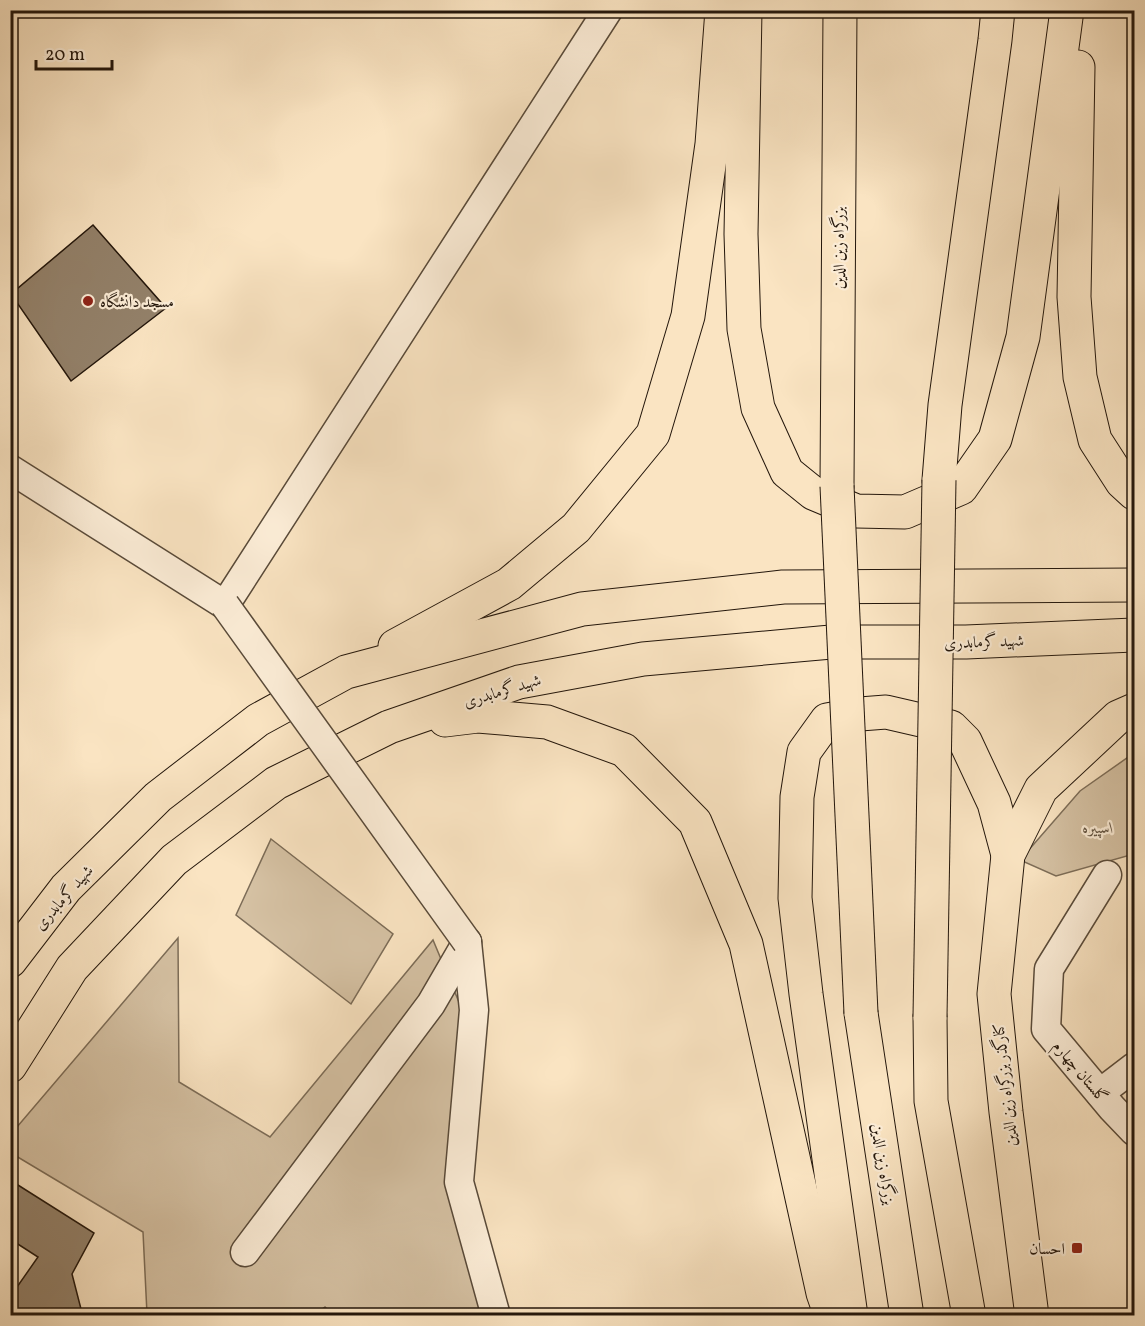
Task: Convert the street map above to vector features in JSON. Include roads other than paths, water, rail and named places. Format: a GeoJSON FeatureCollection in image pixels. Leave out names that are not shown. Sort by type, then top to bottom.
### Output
{"type":"FeatureCollection","features":[{"type":"Feature","properties":{"kind":"main road"},"geometry":{"type":"LineString","coordinates":[[346,672],[509,584],[576,528],[653,434],[688,316],[712,144],[722,10]]}},
{"type":"Feature","properties":{"kind":"main road"},"geometry":{"type":"LineString","coordinates":[[746,10],[741,234],[744,329],[758,408],[787,471],[813,493],[855,511],[905,512],[961,489],[994,439],[1023,337],[1066,10]]}},
{"type":"Feature","properties":{"kind":"main road","name":"بزرگراه زین الدین"},"geometry":{"type":"LineString","coordinates":[[840,10],[837,486],[861,1013],[907,1316]]}},
{"type":"Feature","properties":{"kind":"main road"},"geometry":{"type":"LineString","coordinates":[[969,1316],[931,1101],[930,1017],[939,480],[945,405],[998,10]]}},
{"type":"Feature","properties":{"kind":"main road"},"geometry":{"type":"LineString","coordinates":[[1079,10],[1074,297],[1080,377],[1095,440],[1122,482],[1134,493]]}},
{"type":"Feature","properties":{"kind":"main road","name":"شهید گرمابدری"},"geometry":{"type":"LineString","coordinates":[[10,961],[66,888],[158,797],[258,720],[346,672],[582,609],[783,587],[1134,585]]}},
{"type":"Feature","properties":{"kind":"main road","name":"شهید گرمابدری"},"geometry":{"type":"LineString","coordinates":[[10,1066],[72,968],[174,860],[276,783],[389,728],[519,682],[643,659],[831,642],[966,642],[1134,635]]}},
{"type":"Feature","properties":{"kind":"main road"},"geometry":{"type":"LineString","coordinates":[[1008,855],[1041,789],[1118,717],[1134,710]]}},
{"type":"Feature","properties":{"kind":"main road"},"geometry":{"type":"LineString","coordinates":[[851,1316],[826,1146],[795,898],[797,797],[804,753],[827,720],[838,718],[886,712],[951,727],[965,741],[994,803],[1008,855]]}},
{"type":"Feature","properties":{"kind":"main road"},"geometry":{"type":"LineString","coordinates":[[389,728],[478,716],[548,722],[624,750],[695,822],[746,944],[823,1293],[831,1316]]}},
{"type":"Feature","properties":{"kind":"main road","name":"کنارگذر بزرگراه زین الدین"},"geometry":{"type":"LineString","coordinates":[[1008,855],[994,994],[1006,1112],[1032,1316]]}},
{"type":"Feature","properties":{"kind":"street"},"geometry":{"type":"LineString","coordinates":[[225,605],[608,10]]}},
{"type":"Feature","properties":{"kind":"street"},"geometry":{"type":"LineString","coordinates":[[10,469],[225,605],[466,942],[474,1010],[459,1182],[496,1316]]}},
{"type":"Feature","properties":{"kind":"street","name":"گلستان چهارم"},"geometry":{"type":"LineString","coordinates":[[1107,874],[1049,969],[1046,1029],[1134,1131]]}},
{"type":"Feature","properties":{"kind":"street"},"geometry":{"type":"LineString","coordinates":[[245,1252],[431,1004],[466,942]]}},
{"type":"Feature","properties":{"kind":"street"},"geometry":{"type":"LineString","coordinates":[[1100,1093],[1134,1067]]}},
{"type":"Feature","properties":{"kind":"place","name":"مسجد دانشگاه"},"geometry":{"type":"Point","coordinates":[88,301]}},
{"type":"Feature","properties":{"kind":"place","name":"احسان"},"geometry":{"type":"Point","coordinates":[1077,1248]}},
{"type":"Feature","properties":{"kind":"park label","name":"اسپیره"},"geometry":{"type":"Point","coordinates":[1098,827]}}]}
